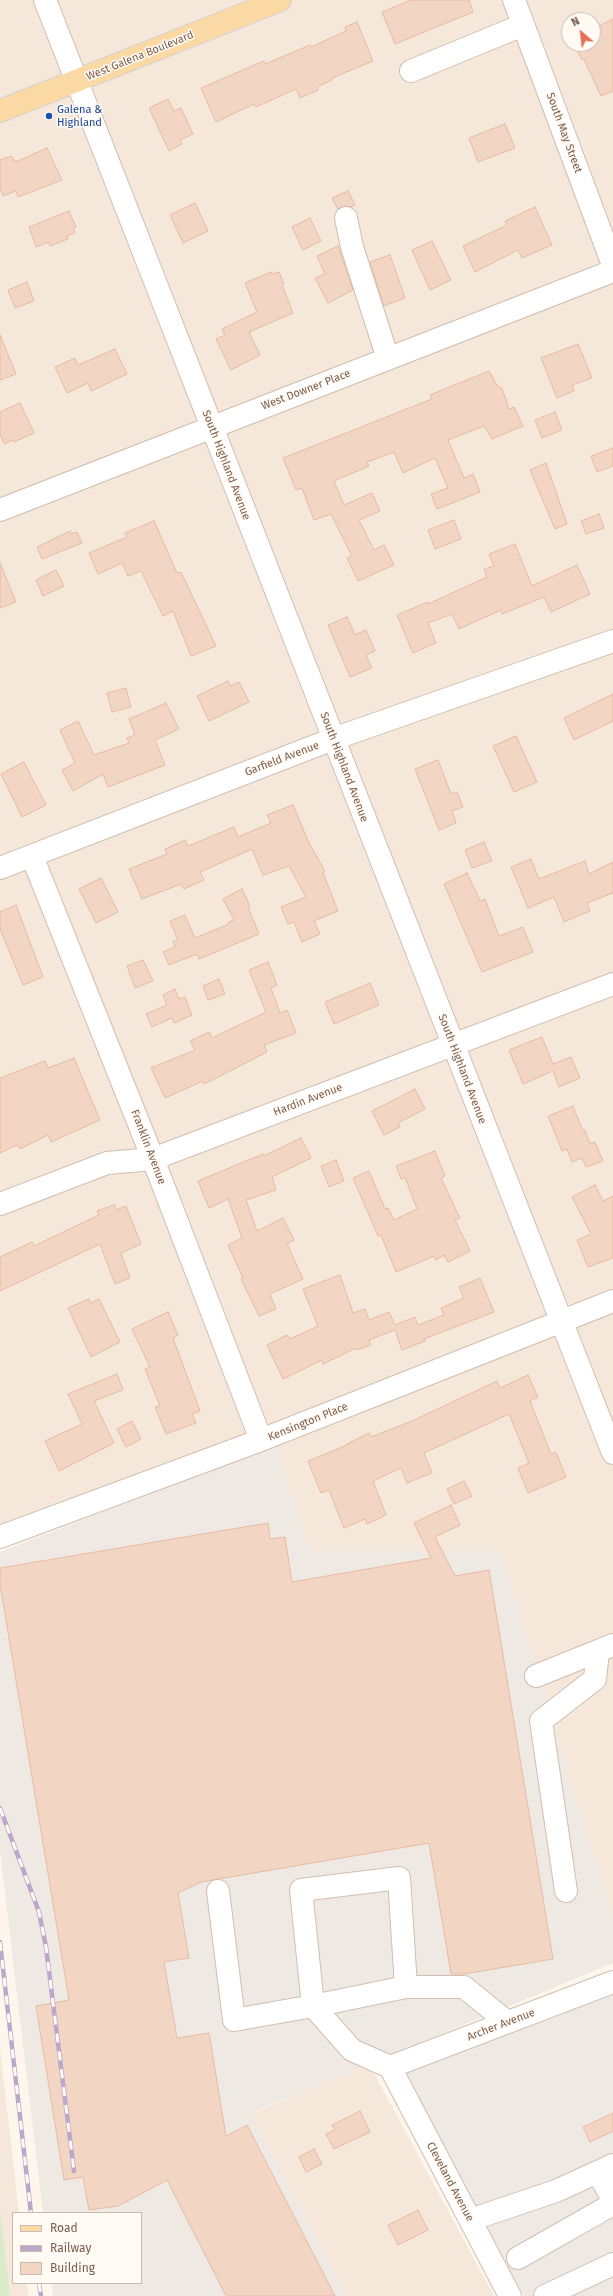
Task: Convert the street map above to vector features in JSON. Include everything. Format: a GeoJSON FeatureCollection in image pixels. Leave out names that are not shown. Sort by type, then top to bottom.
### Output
{"type":"FeatureCollection","features":[{"type":"Feature","properties":{"kind":"main road","name":"West Galena Boulevard"},"geometry":{"type":"LineString","coordinates":[[0,111],[277,1]]}},
{"type":"Feature","properties":{"kind":"street","name":"South Highland Avenue"},"geometry":{"type":"LineString","coordinates":[[45,0],[613,1453]]}},
{"type":"Feature","properties":{"kind":"street","name":"South May Street"},"geometry":{"type":"LineString","coordinates":[[514,0],[613,266]]}},
{"type":"Feature","properties":{"kind":"street"},"geometry":{"type":"LineString","coordinates":[[411,71],[523,25]]}},
{"type":"Feature","properties":{"kind":"street"},"geometry":{"type":"LineString","coordinates":[[346,218],[354,253],[388,359]]}},
{"type":"Feature","properties":{"kind":"street","name":"West Downer Place"},"geometry":{"type":"LineString","coordinates":[[0,510],[613,271]]}},
{"type":"Feature","properties":{"kind":"street","name":"Garfield Avenue"},"geometry":{"type":"LineString","coordinates":[[0,868],[333,739],[613,641]]}},
{"type":"Feature","properties":{"kind":"street","name":"Franklin Avenue"},"geometry":{"type":"LineString","coordinates":[[32,856],[153,1159],[261,1440]]}},
{"type":"Feature","properties":{"kind":"street","name":"Hardin Avenue"},"geometry":{"type":"LineString","coordinates":[[0,1204],[107,1163],[153,1159],[613,984]]}},
{"type":"Feature","properties":{"kind":"street","name":"Kensington Place"},"geometry":{"type":"LineString","coordinates":[[0,1537],[261,1440],[613,1301]]}},
{"type":"Feature","properties":{"kind":"street"},"geometry":{"type":"LineString","coordinates":[[536,1676],[605,1648]]}},
{"type":"Feature","properties":{"kind":"street"},"geometry":{"type":"LineString","coordinates":[[566,1891],[541,1721],[595,1679],[605,1648]]}},
{"type":"Feature","properties":{"kind":"street"},"geometry":{"type":"LineString","coordinates":[[390,2068],[352,2050],[312,2006],[301,1890],[398,1878],[406,1988]]}},
{"type":"Feature","properties":{"kind":"street"},"geometry":{"type":"LineString","coordinates":[[218,1891],[234,2020],[406,1988],[464,1987],[507,2022]]}},
{"type":"Feature","properties":{"kind":"street","name":"Archer Avenue"},"geometry":{"type":"LineString","coordinates":[[390,2068],[613,1982]]}},
{"type":"Feature","properties":{"kind":"street","name":"Cleveland Avenue"},"geometry":{"type":"LineString","coordinates":[[390,2068],[510,2296]]}},
{"type":"Feature","properties":{"kind":"street"},"geometry":{"type":"LineString","coordinates":[[470,2220],[556,2191],[606,2168],[613,2200]]}},
{"type":"Feature","properties":{"kind":"street"},"geometry":{"type":"LineString","coordinates":[[518,2258],[613,2204]]}},
{"type":"Feature","properties":{"kind":"street"},"geometry":{"type":"LineString","coordinates":[[545,2296],[613,2264]]}},
{"type":"Feature","properties":{"kind":"shaded area"},"geometry":{"type":"Polygon","coordinates":[[[0,0],[613,0],[613,1918],[501,1551],[310,1551],[275,1445],[0,1543],[0,0]]]}},
{"type":"Feature","properties":{"kind":"shaded area"},"geometry":{"type":"Polygon","coordinates":[[[275,1445],[310,1551],[501,1551],[613,1918],[613,1963],[251,2113],[347,2296],[53,2296],[52,2284],[142,2284],[142,2212],[43,2212],[0,1851],[0,1552],[275,1445]]]}},
{"type":"Feature","properties":{"kind":"shaded area"},"geometry":{"type":"Polygon","coordinates":[[[613,1994],[613,2296],[524,2296],[404,2072],[613,1994]]]}},
{"type":"Feature","properties":{"kind":"shaded area"},"geometry":{"type":"Polygon","coordinates":[[[0,2049],[19,2212],[12,2212],[12,2284],[27,2284],[28,2296],[0,2296],[0,2049]]]}},
{"type":"Feature","properties":{"kind":"shaded area"},"geometry":{"type":"Polygon","coordinates":[[[369,2064],[494,2296],[347,2296],[251,2114],[369,2064]]]}},
{"type":"Feature","properties":{"kind":"green space"},"geometry":{"type":"Polygon","coordinates":[[[0,2208],[10,2296],[0,2296],[0,2208]]]}},
{"type":"Feature","properties":{"kind":"building"},"geometry":{"type":"Polygon","coordinates":[[[411,0],[469,0],[473,12],[395,44],[382,12],[411,0]]]}},
{"type":"Feature","properties":{"kind":"building"},"geometry":{"type":"Polygon","coordinates":[[[613,19],[613,91],[601,96],[584,59],[582,60],[578,52],[601,52],[601,25],[613,19]]]}},
{"type":"Feature","properties":{"kind":"building"},"geometry":{"type":"Polygon","coordinates":[[[357,22],[373,61],[332,78],[332,80],[317,87],[318,90],[300,98],[296,89],[256,107],[254,104],[216,122],[201,88],[264,61],[265,64],[310,45],[311,47],[346,31],[345,27],[357,22]]]}},
{"type":"Feature","properties":{"kind":"building"},"geometry":{"type":"Polygon","coordinates":[[[168,99],[174,111],[181,108],[193,134],[180,140],[182,144],[169,151],[149,108],[168,99]]]}},
{"type":"Feature","properties":{"kind":"building"},"geometry":{"type":"Polygon","coordinates":[[[505,124],[515,148],[478,162],[469,138],[505,124]]]}},
{"type":"Feature","properties":{"kind":"building"},"geometry":{"type":"Polygon","coordinates":[[[47,148],[62,180],[18,197],[16,191],[3,196],[0,188],[0,160],[12,156],[14,161],[18,161],[47,148]]]}},
{"type":"Feature","properties":{"kind":"building"},"geometry":{"type":"Polygon","coordinates":[[[348,191],[355,205],[351,207],[344,206],[338,209],[332,198],[348,191]]]}},
{"type":"Feature","properties":{"kind":"building"},"geometry":{"type":"Polygon","coordinates":[[[195,203],[208,231],[183,243],[170,215],[195,203]]]}},
{"type":"Feature","properties":{"kind":"building"},"geometry":{"type":"Polygon","coordinates":[[[535,207],[552,245],[522,258],[518,250],[475,272],[463,246],[507,225],[505,221],[535,207]]]}},
{"type":"Feature","properties":{"kind":"building"},"geometry":{"type":"Polygon","coordinates":[[[69,211],[76,227],[73,228],[75,233],[67,236],[68,239],[50,246],[49,242],[36,247],[29,227],[69,211]]]}},
{"type":"Feature","properties":{"kind":"building"},"geometry":{"type":"Polygon","coordinates":[[[310,218],[321,241],[303,250],[292,227],[310,218]]]}},
{"type":"Feature","properties":{"kind":"building"},"geometry":{"type":"Polygon","coordinates":[[[432,241],[451,280],[430,290],[412,250],[432,241]]]}},
{"type":"Feature","properties":{"kind":"building"},"geometry":{"type":"Polygon","coordinates":[[[338,246],[353,290],[328,303],[315,278],[325,274],[317,256],[338,246]]]}},
{"type":"Feature","properties":{"kind":"building"},"geometry":{"type":"Polygon","coordinates":[[[390,255],[405,298],[384,306],[370,262],[390,255]]]}},
{"type":"Feature","properties":{"kind":"building"},"geometry":{"type":"Polygon","coordinates":[[[271,272],[272,274],[279,272],[284,284],[282,285],[293,313],[249,332],[260,355],[231,370],[216,339],[225,335],[222,329],[257,312],[245,283],[271,272]]]}},
{"type":"Feature","properties":{"kind":"building"},"geometry":{"type":"Polygon","coordinates":[[[27,282],[34,301],[15,308],[8,290],[27,282]]]}},
{"type":"Feature","properties":{"kind":"building"},"geometry":{"type":"Polygon","coordinates":[[[0,335],[16,374],[0,380],[0,335]]]}},
{"type":"Feature","properties":{"kind":"building"},"geometry":{"type":"Polygon","coordinates":[[[578,344],[592,378],[572,385],[574,391],[557,398],[541,358],[578,344]]]}},
{"type":"Feature","properties":{"kind":"building"},"geometry":{"type":"Polygon","coordinates":[[[115,349],[127,374],[91,391],[88,383],[67,393],[55,367],[75,358],[78,365],[115,349]]]}},
{"type":"Feature","properties":{"kind":"building"},"geometry":{"type":"Polygon","coordinates":[[[489,371],[498,387],[502,388],[509,409],[514,407],[523,426],[492,439],[484,426],[448,440],[464,478],[473,474],[480,492],[437,509],[431,494],[448,488],[435,458],[403,473],[394,452],[367,462],[369,466],[334,481],[344,505],[372,493],[380,511],[359,520],[374,550],[384,545],[394,565],[358,581],[347,558],[352,556],[331,514],[314,520],[302,488],[296,490],[283,458],[432,399],[430,395],[489,371]]]}},
{"type":"Feature","properties":{"kind":"building"},"geometry":{"type":"Polygon","coordinates":[[[20,403],[34,433],[14,442],[13,440],[4,444],[0,434],[0,412],[20,403]]]}},
{"type":"Feature","properties":{"kind":"building"},"geometry":{"type":"Polygon","coordinates":[[[555,412],[562,430],[542,438],[535,420],[555,412]]]}},
{"type":"Feature","properties":{"kind":"building"},"geometry":{"type":"Polygon","coordinates":[[[613,448],[613,466],[597,472],[591,456],[613,448]]]}},
{"type":"Feature","properties":{"kind":"building"},"geometry":{"type":"Polygon","coordinates":[[[546,463],[567,524],[555,529],[530,470],[546,463]]]}},
{"type":"Feature","properties":{"kind":"building"},"geometry":{"type":"Polygon","coordinates":[[[599,514],[604,528],[586,534],[581,521],[599,514]]]}},
{"type":"Feature","properties":{"kind":"building"},"geometry":{"type":"Polygon","coordinates":[[[454,520],[461,539],[435,549],[428,530],[454,520]]]}},
{"type":"Feature","properties":{"kind":"building"},"geometry":{"type":"Polygon","coordinates":[[[154,521],[177,573],[181,572],[216,646],[191,656],[173,611],[163,616],[141,571],[128,576],[122,563],[98,574],[89,553],[127,537],[125,533],[154,521]]]}},
{"type":"Feature","properties":{"kind":"building"},"geometry":{"type":"Polygon","coordinates":[[[70,531],[71,534],[77,532],[82,543],[42,559],[37,547],[70,531]]]}},
{"type":"Feature","properties":{"kind":"building"},"geometry":{"type":"Polygon","coordinates":[[[515,544],[532,586],[577,565],[590,594],[551,612],[544,597],[502,614],[501,610],[459,629],[452,614],[428,623],[436,643],[413,653],[397,615],[428,602],[428,604],[487,577],[484,569],[494,566],[489,554],[515,544]]]}},
{"type":"Feature","properties":{"kind":"building"},"geometry":{"type":"Polygon","coordinates":[[[0,563],[16,602],[0,608],[0,563]]]}},
{"type":"Feature","properties":{"kind":"building"},"geometry":{"type":"Polygon","coordinates":[[[56,570],[64,586],[43,596],[36,580],[56,570]]]}},
{"type":"Feature","properties":{"kind":"building"},"geometry":{"type":"Polygon","coordinates":[[[347,617],[355,635],[366,630],[375,651],[366,655],[372,668],[350,677],[328,625],[347,617]]]}},
{"type":"Feature","properties":{"kind":"building"},"geometry":{"type":"Polygon","coordinates":[[[228,681],[230,686],[239,682],[249,702],[209,721],[197,696],[228,681]]]}},
{"type":"Feature","properties":{"kind":"building"},"geometry":{"type":"Polygon","coordinates":[[[126,688],[131,707],[112,712],[107,693],[126,688]]]}},
{"type":"Feature","properties":{"kind":"building"},"geometry":{"type":"Polygon","coordinates":[[[613,694],[613,721],[574,740],[564,718],[613,694]]]}},
{"type":"Feature","properties":{"kind":"building"},"geometry":{"type":"Polygon","coordinates":[[[166,703],[179,729],[155,740],[165,765],[108,787],[103,774],[73,791],[62,770],[75,763],[60,730],[78,721],[94,755],[129,743],[127,738],[135,735],[129,719],[166,703]]]}},
{"type":"Feature","properties":{"kind":"building"},"geometry":{"type":"Polygon","coordinates":[[[516,736],[537,782],[514,792],[493,746],[516,736]]]}},
{"type":"Feature","properties":{"kind":"building"},"geometry":{"type":"Polygon","coordinates":[[[438,760],[451,794],[457,792],[463,807],[452,811],[456,823],[439,830],[415,769],[438,760]]]}},
{"type":"Feature","properties":{"kind":"building"},"geometry":{"type":"Polygon","coordinates":[[[24,762],[46,805],[22,817],[1,774],[24,762]]]}},
{"type":"Feature","properties":{"kind":"building"},"geometry":{"type":"Polygon","coordinates":[[[293,805],[309,843],[325,871],[323,873],[338,911],[314,921],[320,934],[302,942],[294,922],[288,924],[281,907],[306,897],[289,866],[263,875],[252,849],[200,872],[204,880],[184,889],[181,884],[142,899],[129,869],[167,854],[165,849],[185,840],[188,846],[234,827],[238,837],[271,823],[267,815],[293,805]]]}},
{"type":"Feature","properties":{"kind":"building"},"geometry":{"type":"Polygon","coordinates":[[[484,842],[492,861],[472,868],[465,850],[484,842]]]}},
{"type":"Feature","properties":{"kind":"building"},"geometry":{"type":"Polygon","coordinates":[[[531,859],[539,879],[585,861],[589,874],[613,862],[613,893],[587,903],[590,911],[564,922],[554,897],[528,908],[511,867],[531,859]]]}},
{"type":"Feature","properties":{"kind":"building"},"geometry":{"type":"Polygon","coordinates":[[[467,873],[480,901],[485,899],[499,936],[523,927],[533,952],[482,972],[444,884],[467,873]]]}},
{"type":"Feature","properties":{"kind":"building"},"geometry":{"type":"Polygon","coordinates":[[[101,878],[118,912],[96,923],[79,889],[101,878]]]}},
{"type":"Feature","properties":{"kind":"building"},"geometry":{"type":"Polygon","coordinates":[[[242,889],[250,906],[248,907],[259,934],[199,959],[197,954],[169,965],[163,952],[175,947],[173,942],[178,940],[170,921],[185,915],[195,938],[229,924],[229,922],[234,920],[223,899],[242,889]]]}},
{"type":"Feature","properties":{"kind":"building"},"geometry":{"type":"Polygon","coordinates":[[[16,905],[43,977],[23,985],[0,929],[0,912],[16,905]]]}},
{"type":"Feature","properties":{"kind":"building"},"geometry":{"type":"Polygon","coordinates":[[[143,960],[153,981],[135,988],[127,966],[143,960]]]}},
{"type":"Feature","properties":{"kind":"building"},"geometry":{"type":"Polygon","coordinates":[[[268,962],[277,985],[271,988],[280,1013],[287,1010],[296,1033],[264,1045],[267,1052],[204,1084],[203,1081],[165,1098],[151,1068],[195,1050],[190,1041],[209,1032],[212,1038],[266,1012],[249,970],[268,962]]]}},
{"type":"Feature","properties":{"kind":"building"},"geometry":{"type":"Polygon","coordinates":[[[219,979],[225,994],[208,1000],[203,986],[219,979]]]}},
{"type":"Feature","properties":{"kind":"building"},"geometry":{"type":"Polygon","coordinates":[[[370,983],[379,1005],[334,1024],[325,1002],[370,983]]]}},
{"type":"Feature","properties":{"kind":"building"},"geometry":{"type":"Polygon","coordinates":[[[175,989],[179,999],[185,997],[192,1015],[174,1023],[172,1018],[152,1027],[146,1014],[167,1005],[163,995],[175,989]]]}},
{"type":"Feature","properties":{"kind":"building"},"geometry":{"type":"Polygon","coordinates":[[[542,1037],[553,1064],[571,1057],[580,1078],[559,1087],[553,1071],[523,1084],[509,1050],[542,1037]]]}},
{"type":"Feature","properties":{"kind":"building"},"geometry":{"type":"Polygon","coordinates":[[[74,1058],[100,1120],[51,1142],[48,1135],[20,1149],[17,1145],[0,1153],[0,1078],[45,1061],[48,1068],[74,1058]]]}},
{"type":"Feature","properties":{"kind":"building"},"geometry":{"type":"Polygon","coordinates":[[[415,1089],[425,1109],[398,1123],[400,1127],[384,1135],[372,1111],[415,1089]]]}},
{"type":"Feature","properties":{"kind":"building"},"geometry":{"type":"Polygon","coordinates":[[[573,1106],[590,1144],[595,1142],[603,1161],[586,1167],[582,1158],[572,1162],[567,1149],[562,1151],[548,1116],[573,1106]]]}},
{"type":"Feature","properties":{"kind":"building"},"geometry":{"type":"Polygon","coordinates":[[[301,1138],[311,1158],[272,1177],[276,1190],[246,1200],[257,1231],[283,1218],[294,1240],[287,1244],[303,1279],[270,1294],[276,1309],[259,1316],[241,1279],[243,1278],[228,1245],[242,1238],[228,1199],[209,1208],[198,1181],[264,1154],[264,1156],[301,1138]]]}},
{"type":"Feature","properties":{"kind":"building"},"geometry":{"type":"Polygon","coordinates":[[[435,1151],[445,1176],[441,1178],[460,1218],[455,1220],[470,1251],[448,1262],[444,1255],[436,1260],[434,1256],[396,1272],[381,1235],[378,1236],[353,1178],[369,1171],[385,1209],[388,1208],[394,1220],[417,1209],[405,1177],[401,1179],[396,1166],[435,1151]]]}},
{"type":"Feature","properties":{"kind":"building"},"geometry":{"type":"Polygon","coordinates":[[[336,1160],[344,1181],[329,1187],[321,1166],[336,1160]]]}},
{"type":"Feature","properties":{"kind":"building"},"geometry":{"type":"Polygon","coordinates":[[[595,1185],[603,1201],[613,1196],[613,1258],[588,1267],[577,1240],[591,1234],[572,1197],[595,1185]]]}},
{"type":"Feature","properties":{"kind":"building"},"geometry":{"type":"Polygon","coordinates":[[[114,1205],[116,1210],[126,1206],[141,1244],[121,1253],[130,1278],[115,1284],[100,1244],[0,1291],[0,1257],[32,1242],[34,1246],[99,1215],[97,1211],[114,1205]]]}},
{"type":"Feature","properties":{"kind":"building"},"geometry":{"type":"Polygon","coordinates":[[[340,1275],[353,1313],[365,1309],[369,1320],[389,1312],[395,1325],[415,1317],[418,1325],[444,1315],[441,1308],[464,1298],[459,1287],[480,1278],[494,1312],[424,1339],[425,1341],[402,1350],[395,1330],[369,1340],[371,1345],[357,1350],[356,1348],[323,1364],[322,1360],[283,1379],[267,1345],[287,1335],[290,1339],[318,1326],[303,1289],[340,1275]]]}},
{"type":"Feature","properties":{"kind":"building"},"geometry":{"type":"Polygon","coordinates":[[[89,1299],[91,1303],[99,1299],[120,1342],[91,1357],[68,1308],[89,1299]]]}},
{"type":"Feature","properties":{"kind":"building"},"geometry":{"type":"Polygon","coordinates":[[[168,1312],[178,1335],[173,1338],[200,1411],[192,1414],[196,1423],[166,1434],[155,1407],[160,1406],[145,1369],[150,1367],[132,1329],[168,1312]]]}},
{"type":"Feature","properties":{"kind":"building"},"geometry":{"type":"Polygon","coordinates":[[[117,1374],[123,1390],[94,1401],[114,1443],[59,1471],[45,1441],[82,1424],[68,1394],[117,1374]]]}},
{"type":"Feature","properties":{"kind":"building"},"geometry":{"type":"Polygon","coordinates":[[[528,1375],[538,1397],[530,1401],[551,1454],[556,1452],[566,1477],[528,1493],[518,1468],[529,1463],[509,1414],[424,1453],[432,1473],[407,1483],[401,1468],[373,1481],[386,1515],[367,1524],[365,1519],[344,1528],[329,1490],[321,1493],[308,1461],[347,1445],[369,1433],[371,1437],[412,1421],[497,1381],[500,1388],[528,1375]]]}},
{"type":"Feature","properties":{"kind":"building"},"geometry":{"type":"Polygon","coordinates":[[[132,1421],[141,1439],[126,1447],[117,1429],[132,1421]]]}},
{"type":"Feature","properties":{"kind":"building"},"geometry":{"type":"Polygon","coordinates":[[[464,1481],[472,1496],[454,1504],[447,1489],[464,1481]]]}},
{"type":"Feature","properties":{"kind":"building"},"geometry":{"type":"Polygon","coordinates":[[[451,1505],[460,1525],[435,1537],[455,1576],[489,1570],[553,1959],[464,1974],[451,1974],[429,1843],[201,1882],[178,1893],[189,1958],[164,1962],[177,2038],[209,2033],[226,2136],[247,2125],[335,2296],[226,2296],[167,2180],[118,2206],[89,2210],[83,2177],[64,2180],[36,2006],[69,2000],[0,1584],[0,1568],[268,1523],[270,1539],[285,1537],[292,1582],[431,1558],[414,1523],[451,1505]]]}},
{"type":"Feature","properties":{"kind":"building"},"geometry":{"type":"Polygon","coordinates":[[[360,2111],[370,2132],[334,2149],[326,2134],[335,2130],[332,2125],[360,2111]]]}},
{"type":"Feature","properties":{"kind":"building"},"geometry":{"type":"Polygon","coordinates":[[[613,2113],[613,2131],[590,2142],[583,2127],[613,2113]]]}},
{"type":"Feature","properties":{"kind":"building"},"geometry":{"type":"Polygon","coordinates":[[[314,2149],[322,2164],[306,2172],[299,2157],[314,2149]]]}},
{"type":"Feature","properties":{"kind":"building"},"geometry":{"type":"Polygon","coordinates":[[[418,2210],[428,2230],[398,2245],[388,2225],[418,2210]]]}},
{"type":"Feature","properties":{"kind":"railway"},"geometry":{"type":"LineString","coordinates":[[0,1808],[39,1912],[46,1947],[74,2171]]}},
{"type":"Feature","properties":{"kind":"railway"},"geometry":{"type":"LineString","coordinates":[[0,1942],[31,2212]]}},
{"type":"Feature","properties":{"kind":"railway"},"geometry":{"type":"LineString","coordinates":[[39,2284],[41,2296]]}},
{"type":"Feature","properties":{"kind":"place","name":"Galena & Highland"},"geometry":{"type":"Point","coordinates":[49,116]}}]}
